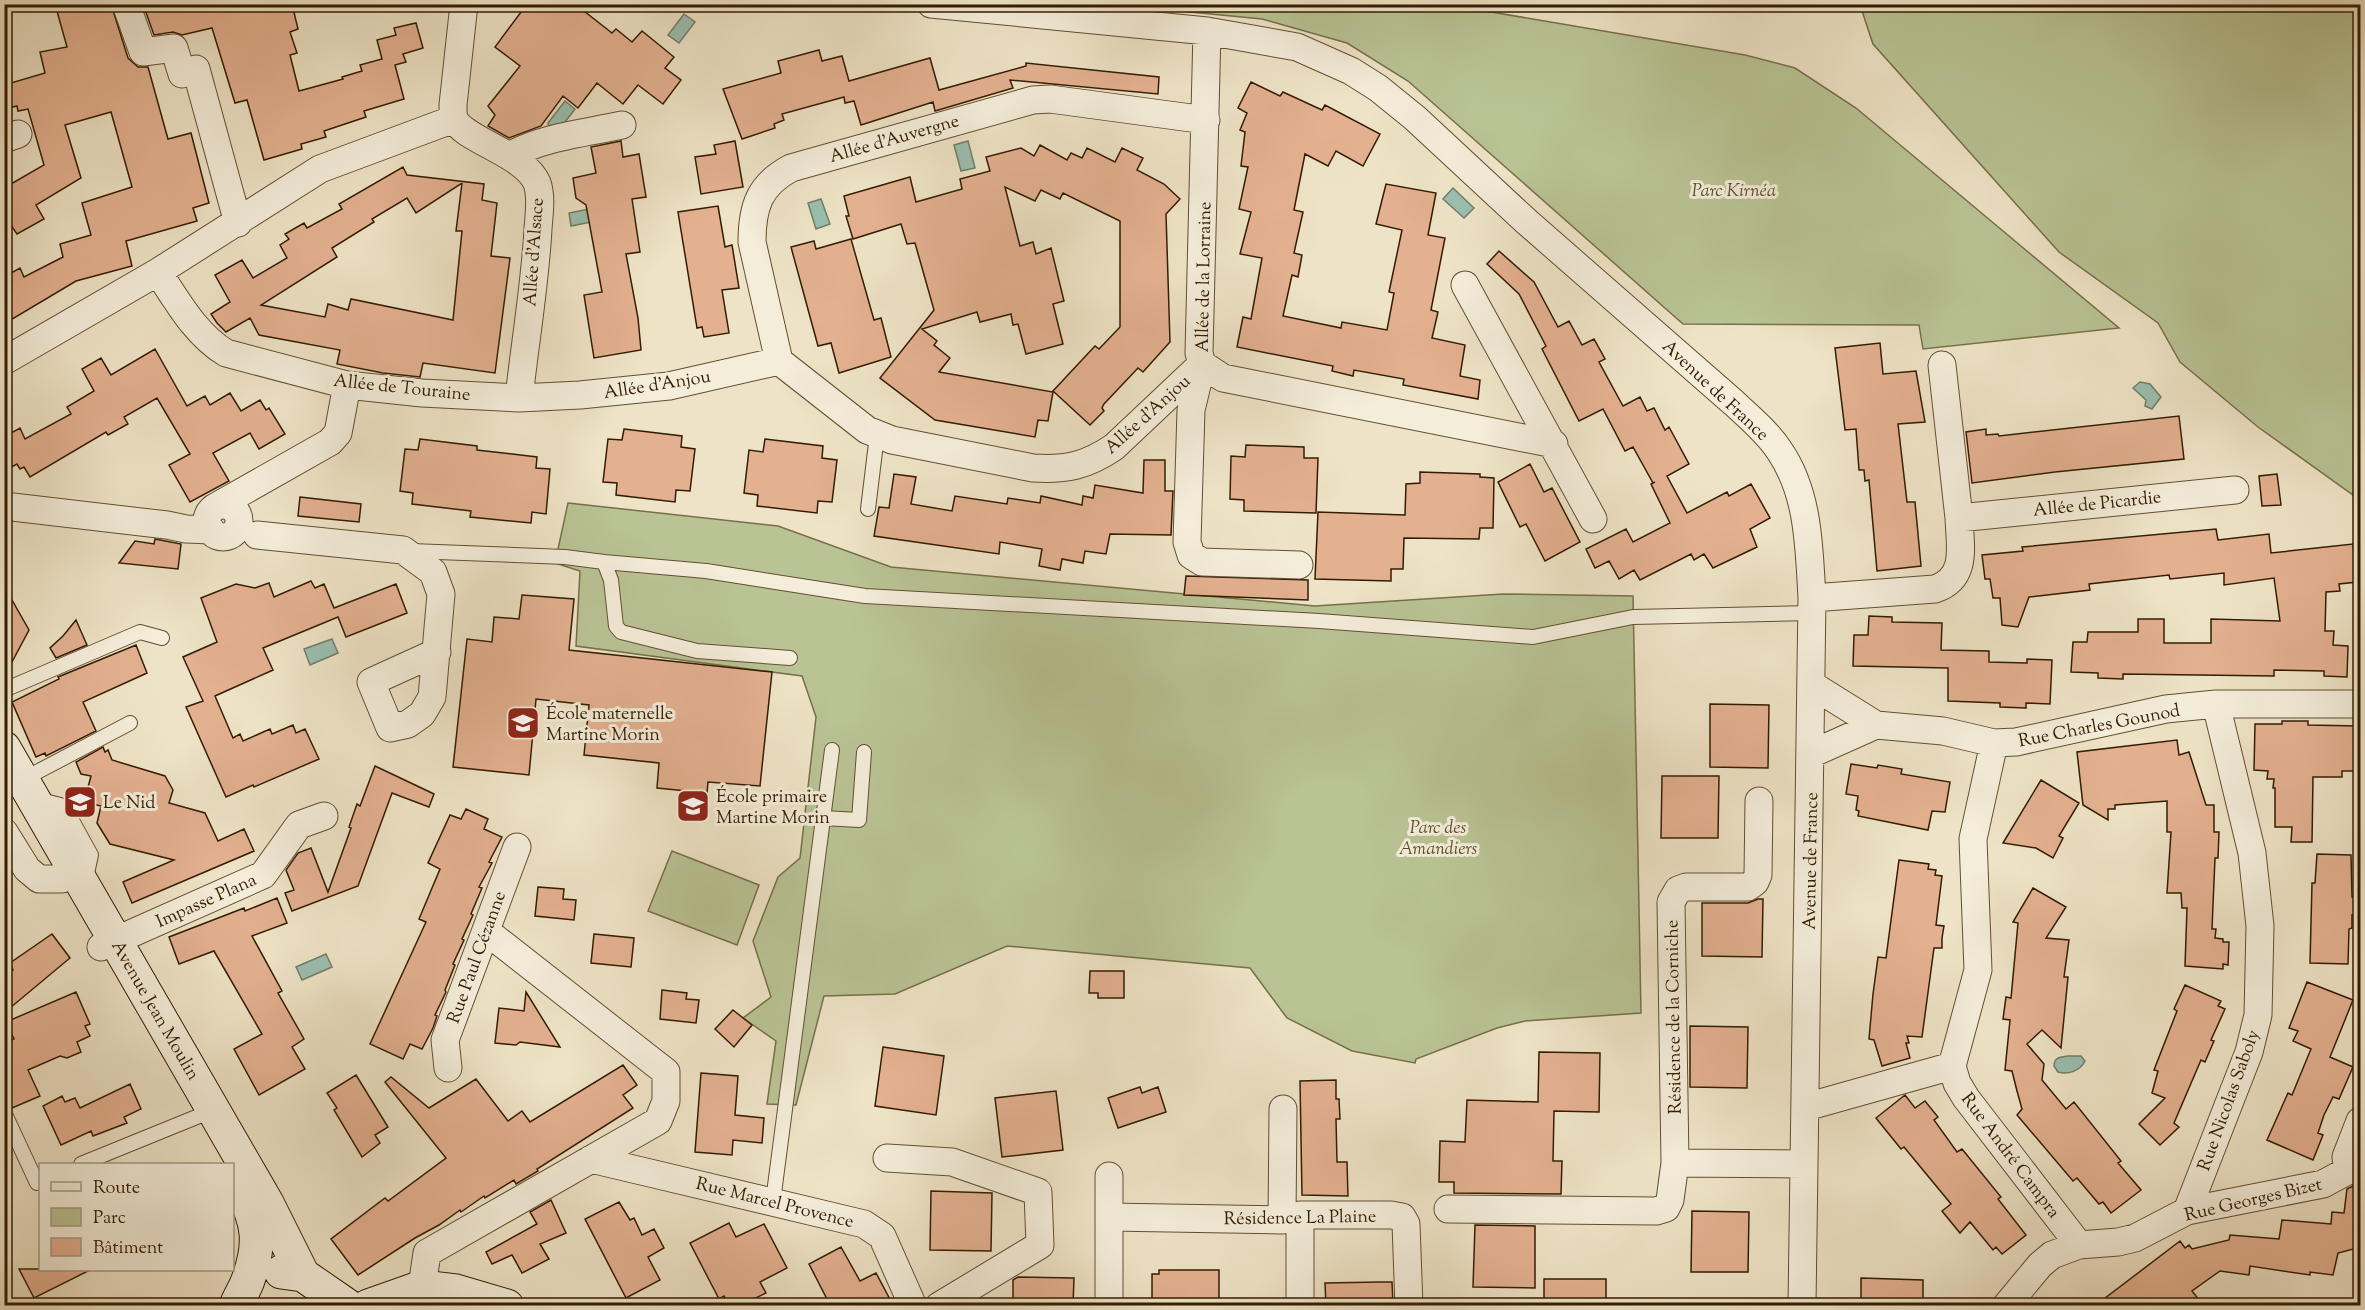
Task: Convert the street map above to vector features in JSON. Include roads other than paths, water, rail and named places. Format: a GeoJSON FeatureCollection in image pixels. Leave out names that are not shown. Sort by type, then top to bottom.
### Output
{"type":"FeatureCollection","features":[{"type":"Feature","properties":{"kind":"street"},"geometry":{"type":"LineString","coordinates":[[126,4],[142,52],[174,48],[182,74],[196,69],[238,223]]}},
{"type":"Feature","properties":{"kind":"street"},"geometry":{"type":"LineString","coordinates":[[4,361],[158,272],[320,169],[454,118],[453,105],[464,4]]}},
{"type":"Feature","properties":{"kind":"street","name":"Avenue de France"},"geometry":{"type":"LineString","coordinates":[[931,4],[1207,31],[1297,47],[1351,70],[1415,118],[1527,222],[1734,403],[1765,432],[1779,450],[1794,475],[1809,538],[1812,605],[1802,1305]]}},
{"type":"Feature","properties":{"kind":"street","name":"Allée de la Lorraine"},"geometry":{"type":"LineString","coordinates":[[1207,31],[1198,353],[1202,364],[1191,410],[1188,542],[1191,555],[1202,562],[1299,565]]}},
{"type":"Feature","properties":{"kind":"street","name":"Allée d'Auvergne"},"geometry":{"type":"LineString","coordinates":[[779,361],[752,242],[755,210],[761,193],[778,175],[813,161],[1033,100],[1050,99],[1206,120]]}},
{"type":"Feature","properties":{"kind":"street","name":"Allée d'Alsace"},"geometry":{"type":"LineString","coordinates":[[454,118],[465,130],[509,156],[537,183],[540,199],[537,245],[519,398]]}},
{"type":"Feature","properties":{"kind":"street"},"geometry":{"type":"LineString","coordinates":[[509,156],[523,147],[622,125]]}},
{"type":"Feature","properties":{"kind":"street","name":"Allée de Touraine"},"geometry":{"type":"LineString","coordinates":[[158,272],[200,333],[210,343],[226,353],[347,385],[422,393],[519,398],[580,395]]}},
{"type":"Feature","properties":{"kind":"street"},"geometry":{"type":"LineString","coordinates":[[1465,285],[1593,519]]}},
{"type":"Feature","properties":{"kind":"street","name":"Allée d'Anjou"},"geometry":{"type":"LineString","coordinates":[[580,395],[669,386],[779,361],[877,435],[1033,468],[1056,469],[1076,466],[1098,458],[1114,447],[1202,364],[1223,378],[1554,444]]}},
{"type":"Feature","properties":{"kind":"street"},"geometry":{"type":"LineString","coordinates":[[1812,605],[1935,589],[1946,585],[1955,575],[1960,560],[1959,518],[1942,365]]}},
{"type":"Feature","properties":{"kind":"street"},"geometry":{"type":"LineString","coordinates":[[229,521],[257,484],[330,442],[338,433],[347,385]]}},
{"type":"Feature","properties":{"kind":"street","name":"Allée de Picardie"},"geometry":{"type":"LineString","coordinates":[[1959,518],[2235,490]]}},
{"type":"Feature","properties":{"kind":"street"},"geometry":{"type":"LineString","coordinates":[[4,506],[167,525],[229,521],[402,550],[433,572],[441,594],[437,652]]}},
{"type":"Feature","properties":{"kind":"street","name":"Rue Charles Gounod"},"geometry":{"type":"LineString","coordinates":[[1812,685],[1876,725],[1943,731],[1994,743],[2016,742],[2144,712],[2216,704],[2361,704]]}},
{"type":"Feature","properties":{"kind":"street","name":"Rue Nicolas Saboly"},"geometry":{"type":"LineString","coordinates":[[2187,1211],[2248,1052],[2258,1015],[2260,926],[2252,853],[2216,704]]}},
{"type":"Feature","properties":{"kind":"street","name":"Rue Charles Gounod"},"geometry":{"type":"LineString","coordinates":[[1811,754],[1876,725]]}},
{"type":"Feature","properties":{"kind":"street"},"geometry":{"type":"LineString","coordinates":[[1806,1107],[1952,1066],[1978,970],[1973,839],[1994,743]]}},
{"type":"Feature","properties":{"kind":"street","name":"Avenue Jean Moulin"},"geometry":{"type":"LineString","coordinates":[[4,748],[16,798],[27,869],[39,879],[73,883]]}},
{"type":"Feature","properties":{"kind":"street","name":"Avenue Jean Moulin"},"geometry":{"type":"LineString","coordinates":[[16,798],[73,883],[267,1203],[303,1275]]}},
{"type":"Feature","properties":{"kind":"street","name":"Résidence de la Corniche"},"geometry":{"type":"LineString","coordinates":[[1448,1209],[1656,1212],[1666,1208],[1670,1200],[1675,1163],[1671,902],[1678,890],[1686,887],[1748,887],[1755,882],[1758,875],[1759,801]]}},
{"type":"Feature","properties":{"kind":"street","name":"Impasse Plana"},"geometry":{"type":"LineString","coordinates":[[108,944],[262,875],[299,825],[324,816]]}},
{"type":"Feature","properties":{"kind":"street","name":"Rue Paul Cézanne"},"geometry":{"type":"LineString","coordinates":[[448,1068],[445,1040],[517,847]]}},
{"type":"Feature","properties":{"kind":"street"},"geometry":{"type":"LineString","coordinates":[[426,1296],[428,1253],[658,1121],[666,1101],[666,1072],[486,931]]}},
{"type":"Feature","properties":{"kind":"street","name":"Avenue Jean Moulin"},"geometry":{"type":"LineString","coordinates":[[108,944],[225,1163]]}},
{"type":"Feature","properties":{"kind":"street","name":"Rue André Campra"},"geometry":{"type":"LineString","coordinates":[[1952,1066],[1957,1083],[1966,1098],[2079,1245]]}},
{"type":"Feature","properties":{"kind":"street"},"geometry":{"type":"LineString","coordinates":[[1283,1109],[1300,1305]]}},
{"type":"Feature","properties":{"kind":"street","name":"Rue Georges Bizet"},"geometry":{"type":"LineString","coordinates":[[2006,1305],[2040,1264],[2052,1255],[2079,1245],[2118,1242],[2135,1238],[2187,1211],[2323,1184],[2354,1168],[2346,1157],[2361,1121]]}},
{"type":"Feature","properties":{"kind":"street"},"geometry":{"type":"LineString","coordinates":[[887,1158],[952,1162],[1038,1192],[1040,1245],[939,1305]]}},
{"type":"Feature","properties":{"kind":"street","name":"Rue Marcel Provence"},"geometry":{"type":"LineString","coordinates":[[591,1159],[864,1224],[882,1236],[913,1305]]}},
{"type":"Feature","properties":{"kind":"street"},"geometry":{"type":"LineString","coordinates":[[1675,1163],[1804,1164]]}},
{"type":"Feature","properties":{"kind":"street"},"geometry":{"type":"LineString","coordinates":[[1109,1176],[1109,1305]]}},
{"type":"Feature","properties":{"kind":"street"},"geometry":{"type":"LineString","coordinates":[[234,1180],[252,1211],[257,1231],[255,1250],[239,1299]]}},
{"type":"Feature","properties":{"kind":"street","name":"Résidence La Plaine"},"geometry":{"type":"LineString","coordinates":[[1109,1217],[1291,1218],[1391,1215],[1402,1217],[1406,1224],[1409,1305]]}},
{"type":"Feature","properties":{"kind":"street"},"geometry":{"type":"LineString","coordinates":[[239,1299],[272,1270],[303,1275],[348,1305]]}},
{"type":"Feature","properties":{"kind":"street"},"geometry":{"type":"LineString","coordinates":[[368,1305],[456,1291],[499,1305]]}},
{"type":"Feature","properties":{"kind":"lane"},"geometry":{"type":"LineString","coordinates":[[868,509],[877,435]]}},
{"type":"Feature","properties":{"kind":"lane"},"geometry":{"type":"LineString","coordinates":[[402,550],[565,557],[706,571],[864,596],[1308,620],[1533,637],[1633,617],[1812,605]]}},
{"type":"Feature","properties":{"kind":"lane"},"geometry":{"type":"LineString","coordinates":[[604,562],[611,580],[616,626],[621,632],[697,651],[790,658]]}},
{"type":"Feature","properties":{"kind":"lane"},"geometry":{"type":"LineString","coordinates":[[4,690],[140,632],[162,638]]}},
{"type":"Feature","properties":{"kind":"lane"},"geometry":{"type":"LineString","coordinates":[[16,798],[38,772],[130,723]]}},
{"type":"Feature","properties":{"kind":"lane"},"geometry":{"type":"LineString","coordinates":[[773,1201],[832,750]]}},
{"type":"Feature","properties":{"kind":"lane"},"geometry":{"type":"LineString","coordinates":[[823,818],[859,820],[864,752]]}},
{"type":"Feature","properties":{"kind":"lane"},"geometry":{"type":"LineString","coordinates":[[4,1112],[37,1183],[39,1182]]}},
{"type":"Feature","properties":{"kind":"lane"},"geometry":{"type":"LineString","coordinates":[[83,1163],[200,1116]]}},
{"type":"Feature","properties":{"kind":"place","name":"École maternelle Martine Morin"},"geometry":{"type":"Point","coordinates":[523,723]}},
{"type":"Feature","properties":{"kind":"place","name":"Le Nid"},"geometry":{"type":"Point","coordinates":[80,802]}},
{"type":"Feature","properties":{"kind":"place","name":"École primaire Martine Morin"},"geometry":{"type":"Point","coordinates":[693,806]}},
{"type":"Feature","properties":{"kind":"park label","name":"Parc Kirnéa"},"geometry":{"type":"Point","coordinates":[1734,190]}},
{"type":"Feature","properties":{"kind":"park label","name":"Parc des Amandiers"},"geometry":{"type":"Point","coordinates":[1438,837]}}]}
